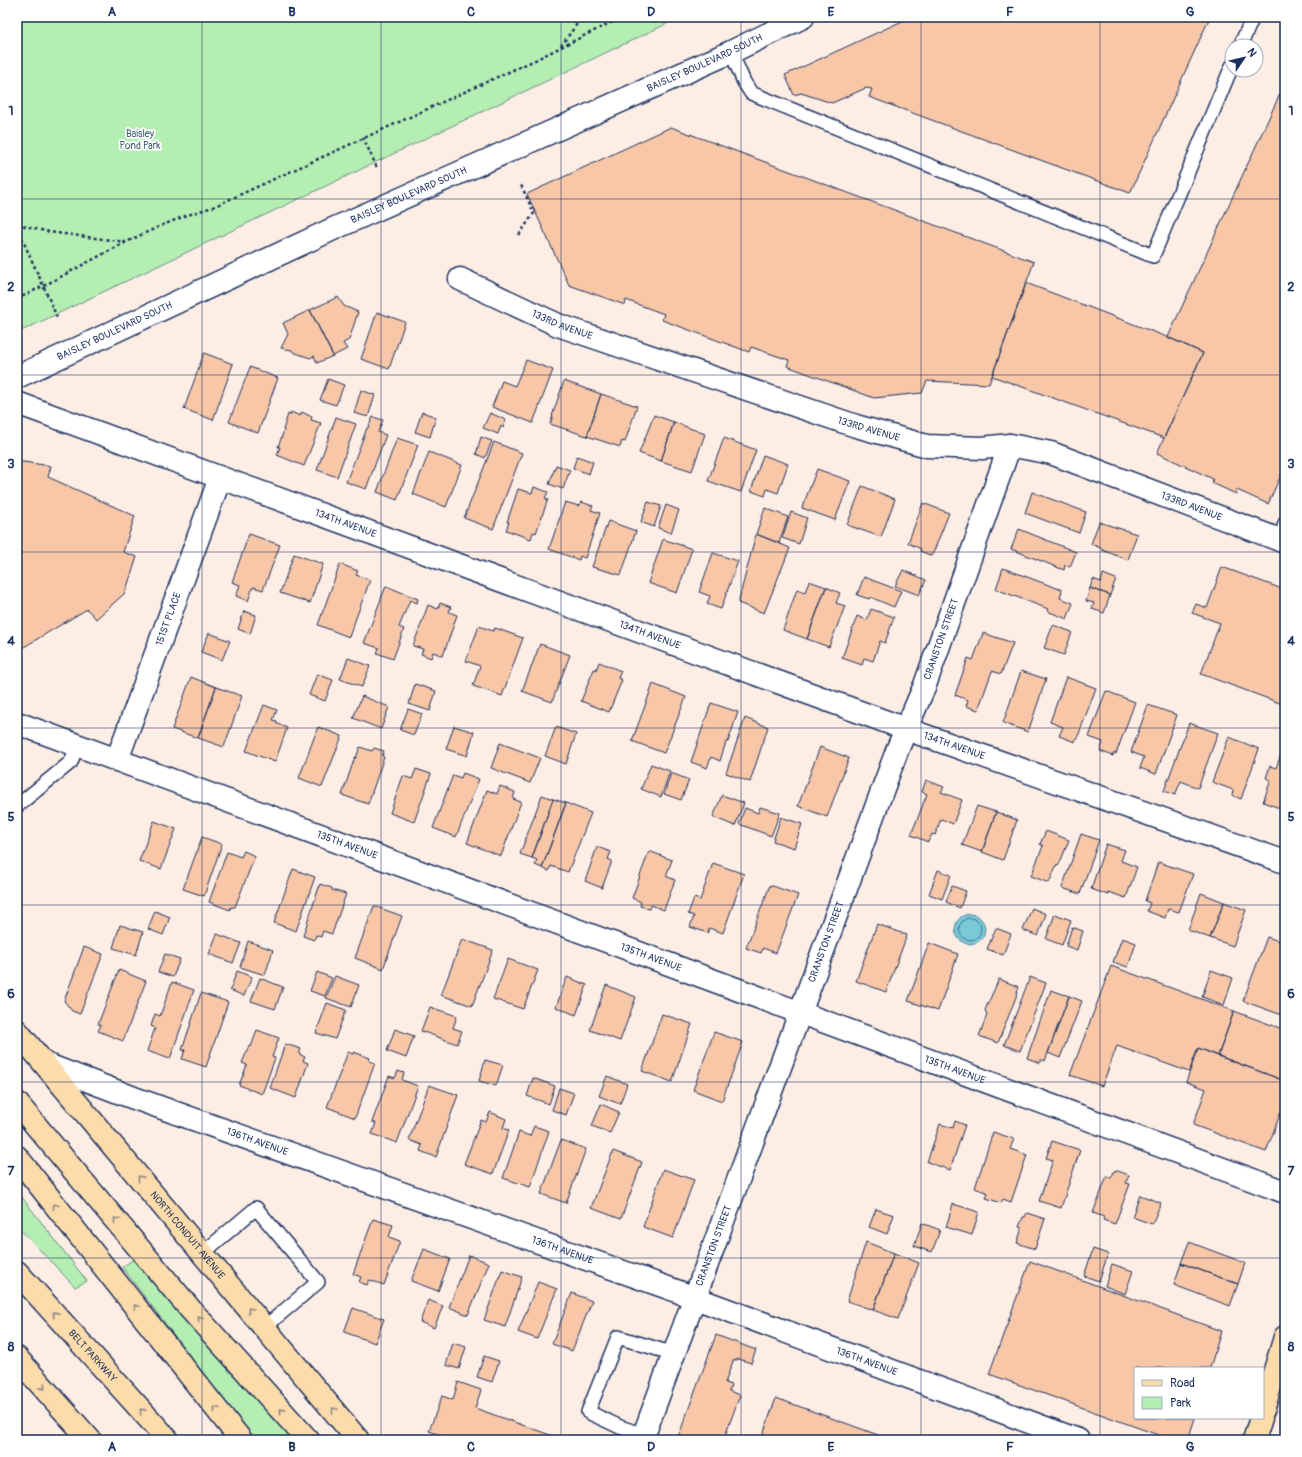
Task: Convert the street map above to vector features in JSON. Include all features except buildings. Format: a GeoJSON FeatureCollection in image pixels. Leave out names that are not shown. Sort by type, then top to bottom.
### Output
{"type":"FeatureCollection","features":[{"type":"Feature","properties":{"kind":"main road","name":"NORTH CONDUIT AVENUE"},"geometry":{"type":"LineString","coordinates":[[17,1031],[358,1440]]}},
{"type":"Feature","properties":{"kind":"main road"},"geometry":{"type":"LineString","coordinates":[[17,1103],[191,1310],[308,1440]]}},
{"type":"Feature","properties":{"kind":"main road"},"geometry":{"type":"LineString","coordinates":[[17,1157],[241,1440]]}},
{"type":"Feature","properties":{"kind":"main road","name":"BELT PARKWAY"},"geometry":{"type":"LineString","coordinates":[[17,1272],[168,1440]]}},
{"type":"Feature","properties":{"kind":"main road"},"geometry":{"type":"LineString","coordinates":[[1264,1407],[1285,1337]]}},
{"type":"Feature","properties":{"kind":"main road"},"geometry":{"type":"LineString","coordinates":[[17,1358],[90,1440]]}},
{"type":"Feature","properties":{"kind":"main road"},"geometry":{"type":"LineString","coordinates":[[1254,1440],[1261,1419]]}},
{"type":"Feature","properties":{"kind":"street","name":"BAISLEY BOULEVARD SOUTH"},"geometry":{"type":"LineString","coordinates":[[17,377],[340,226],[731,52],[803,17]]}},
{"type":"Feature","properties":{"kind":"street","name":"133RD AVENUE"},"geometry":{"type":"LineString","coordinates":[[460,279],[558,325],[856,426],[927,446],[982,448],[1010,445],[1052,452],[1284,535]]}},
{"type":"Feature","properties":{"kind":"street","name":"134TH AVENUE"},"geometry":{"type":"LineString","coordinates":[[17,404],[906,729],[1285,862]]}},
{"type":"Feature","properties":{"kind":"street","name":"CRANSTON STREET"},"geometry":{"type":"LineString","coordinates":[[643,1437],[906,729],[925,685],[1010,445]]}},
{"type":"Feature","properties":{"kind":"street","name":"151ST PLACE"},"geometry":{"type":"LineString","coordinates":[[117,760],[220,478]]}},
{"type":"Feature","properties":{"kind":"street","name":"135TH AVENUE"},"geometry":{"type":"LineString","coordinates":[[17,723],[1285,1192]]}},
{"type":"Feature","properties":{"kind":"street","name":"136TH AVENUE"},"geometry":{"type":"LineString","coordinates":[[45,1064],[134,1098],[694,1298],[1078,1440]]}},
{"type":"Feature","properties":{"kind":"lane"},"geometry":{"type":"LineString","coordinates":[[1243,38],[1252,17]]}},
{"type":"Feature","properties":{"kind":"lane"},"geometry":{"type":"LineString","coordinates":[[731,52],[744,82],[751,93],[1153,256],[1227,78]]}},
{"type":"Feature","properties":{"kind":"lane"},"geometry":{"type":"LineString","coordinates":[[17,806],[71,762],[77,745]]}},
{"type":"Feature","properties":{"kind":"lane"},"geometry":{"type":"LineString","coordinates":[[203,1253],[256,1208],[299,1259],[318,1282],[265,1327]]}},
{"type":"Feature","properties":{"kind":"lane"},"geometry":{"type":"LineString","coordinates":[[643,1437],[588,1412],[618,1337],[674,1354]]}},
{"type":"Feature","properties":{"kind":"path"},"geometry":{"type":"LineString","coordinates":[[561,47],[582,17]]}},
{"type":"Feature","properties":{"kind":"path"},"geometry":{"type":"LineString","coordinates":[[17,299],[43,287],[145,233],[201,210],[213,207],[561,47],[622,17]]}},
{"type":"Feature","properties":{"kind":"path"},"geometry":{"type":"LineString","coordinates":[[363,138],[377,168]]}},
{"type":"Feature","properties":{"kind":"path"},"geometry":{"type":"LineString","coordinates":[[519,235],[534,213],[521,185]]}},
{"type":"Feature","properties":{"kind":"path"},"geometry":{"type":"LineString","coordinates":[[17,224],[49,232],[126,242]]}},
{"type":"Feature","properties":{"kind":"path"},"geometry":{"type":"LineString","coordinates":[[17,227],[57,318]]}},
{"type":"Feature","properties":{"kind":"green space","name":"Baisley Pond Park"},"geometry":{"type":"Polygon","coordinates":[[[17,17],[681,17],[17,333],[17,17]]]}},
{"type":"Feature","properties":{"kind":"green space"},"geometry":{"type":"Polygon","coordinates":[[[17,1191],[87,1281],[75,1287],[17,1226],[17,1191]]]}},
{"type":"Feature","properties":{"kind":"green space"},"geometry":{"type":"Polygon","coordinates":[[[134,1259],[295,1440],[254,1440],[122,1267],[134,1259]]]}},
{"type":"Feature","properties":{"kind":"water"},"geometry":{"type":"Polygon","coordinates":[[[970,914],[976,915],[984,923],[984,935],[976,943],[970,944],[964,943],[956,935],[955,929],[956,923],[964,915],[970,914]]]}}]}
